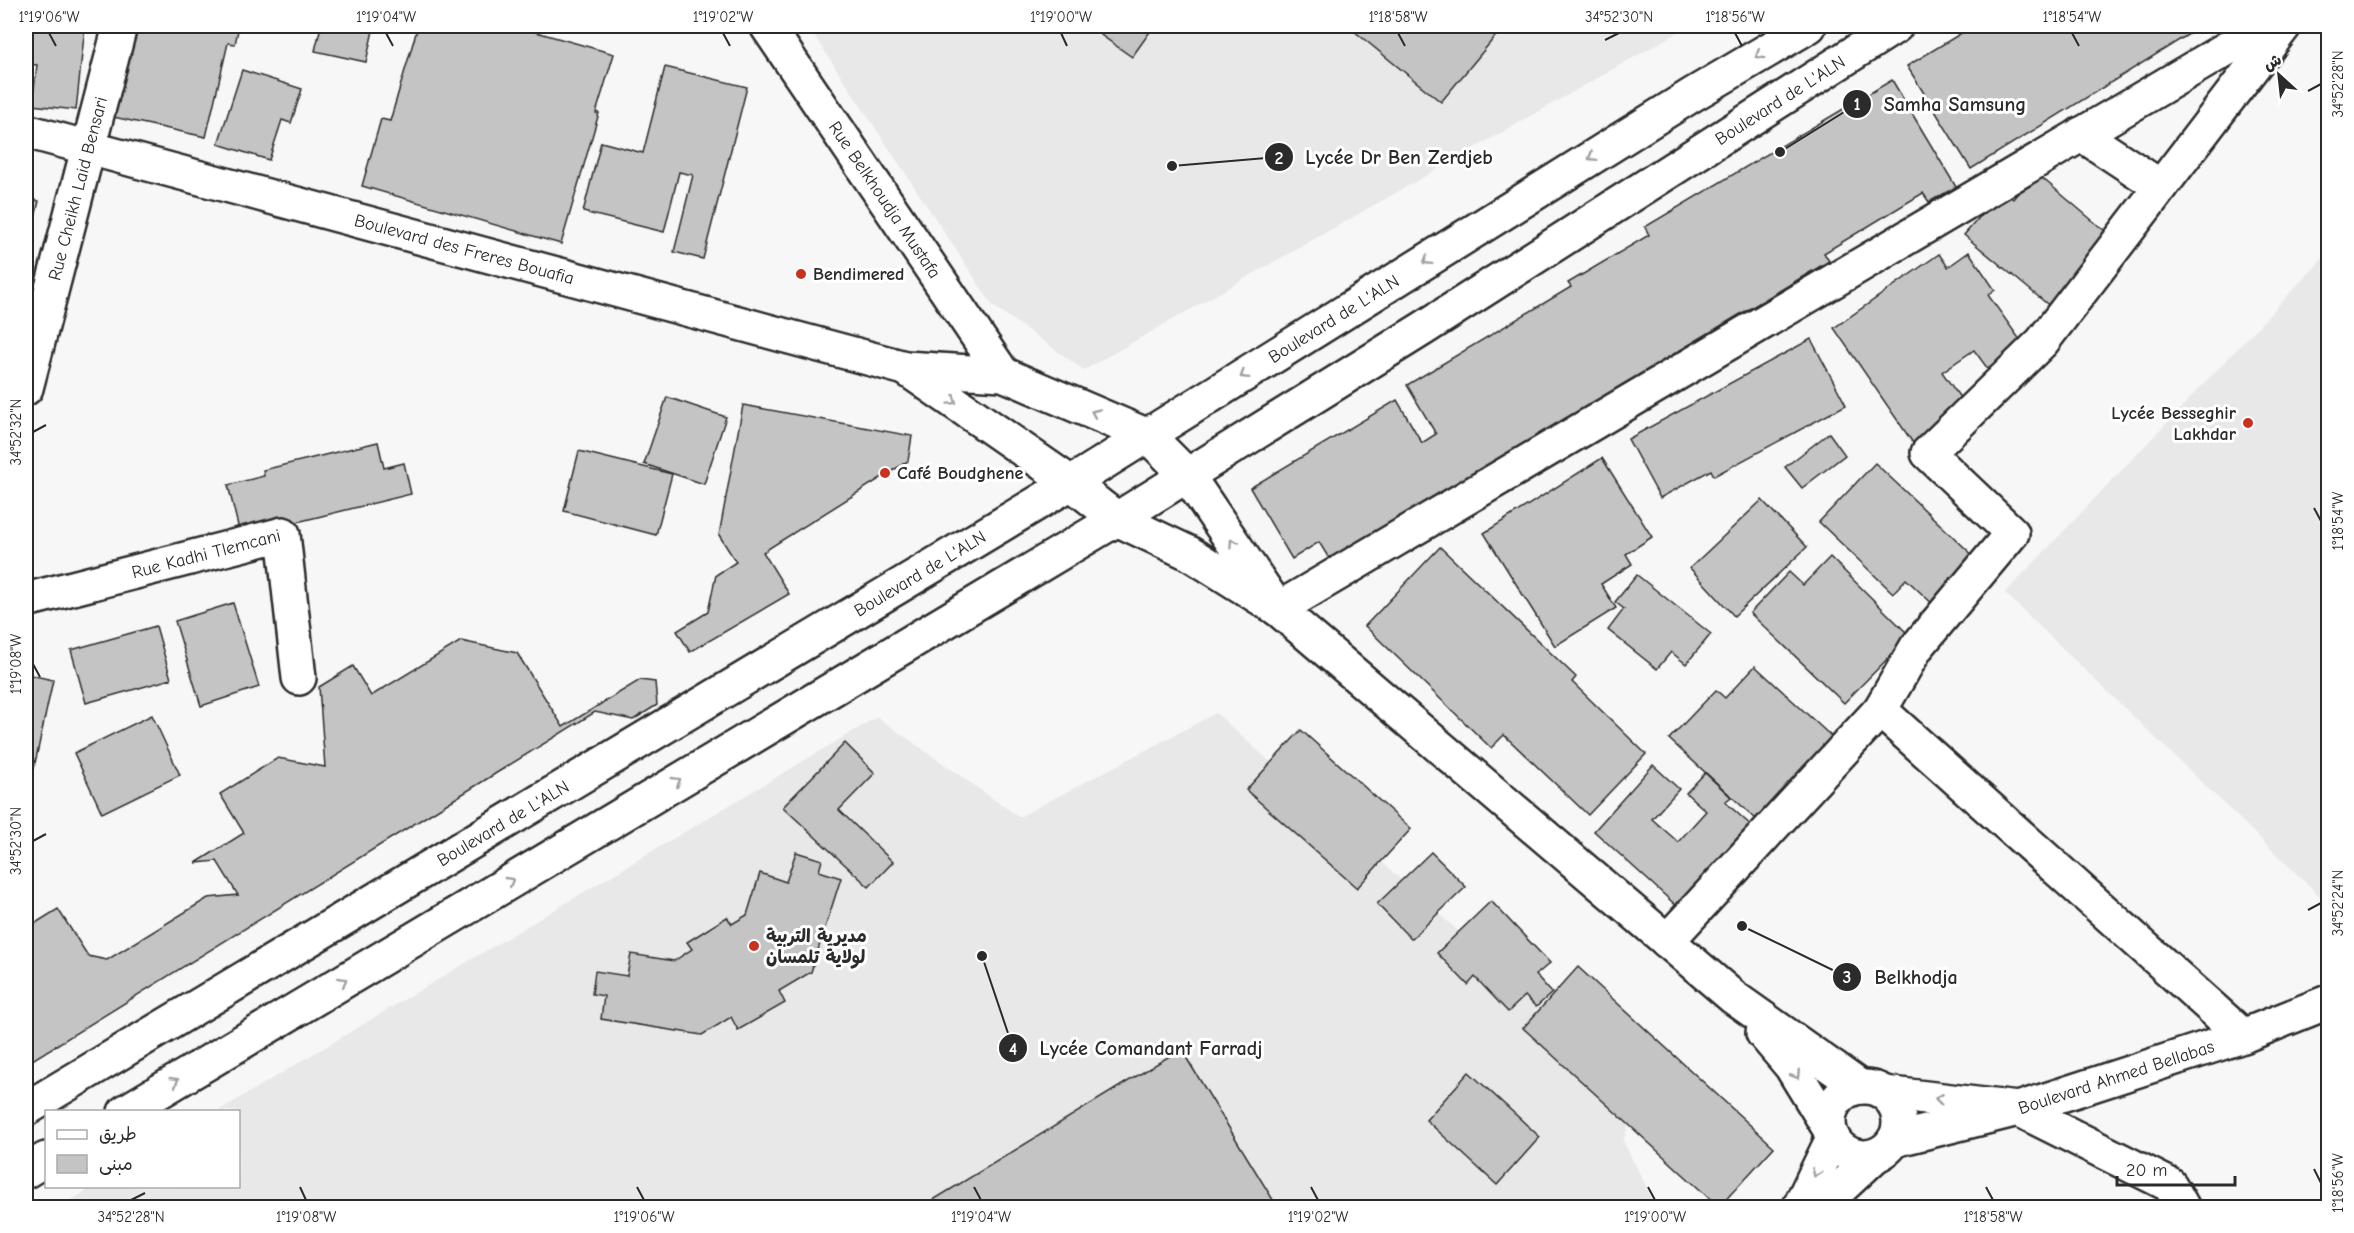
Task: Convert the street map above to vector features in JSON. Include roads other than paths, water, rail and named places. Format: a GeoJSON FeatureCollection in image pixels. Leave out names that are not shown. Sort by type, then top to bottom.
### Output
{"type":"FeatureCollection","features":[{"type":"Feature","properties":{"kind":"street","name":"Rue Cheikh Laid Bensari"},"geometry":{"type":"LineString","coordinates":[[26,388],[120,26]]}},
{"type":"Feature","properties":{"kind":"street","name":"Rue Belkhoudja Mustafa"},"geometry":{"type":"LineString","coordinates":[[767,26],[1003,374]]}},
{"type":"Feature","properties":{"kind":"street","name":"Boulevard de L'ALN"},"geometry":{"type":"LineString","coordinates":[[26,1109],[1071,483],[1692,95],[1809,26]]}},
{"type":"Feature","properties":{"kind":"street","name":"Boulevard de L'ALN"},"geometry":{"type":"LineString","coordinates":[[128,1110],[1118,519],[1424,328],[1896,26]]}},
{"type":"Feature","properties":{"kind":"street"},"geometry":{"type":"LineString","coordinates":[[1278,609],[2265,26]]}},
{"type":"Feature","properties":{"kind":"street"},"geometry":{"type":"LineString","coordinates":[[1667,941],[1880,710],[1916,648],[2012,533],[1928,453],[2042,342],[2284,26]]}},
{"type":"Feature","properties":{"kind":"street","name":"Boulevard des Freres Bouafia"},"geometry":{"type":"LineString","coordinates":[[26,131],[905,368]]}},
{"type":"Feature","properties":{"kind":"street"},"geometry":{"type":"LineString","coordinates":[[2081,134],[2161,187]]}},
{"type":"Feature","properties":{"kind":"street"},"geometry":{"type":"LineString","coordinates":[[905,368],[1003,374],[1148,436],[1187,475],[1278,609]]}},
{"type":"Feature","properties":{"kind":"street"},"geometry":{"type":"LineString","coordinates":[[905,368],[1071,483],[1118,519],[1189,553],[1278,609],[1733,997],[1872,1090],[1892,1100],[1899,1119],[1899,1130],[1885,1147],[1819,1208]]}},
{"type":"Feature","properties":{"kind":"street","name":"Rue Kadhi Tlemcani"},"geometry":{"type":"LineString","coordinates":[[26,600],[283,534],[299,678]]}},
{"type":"Feature","properties":{"kind":"street"},"geometry":{"type":"LineString","coordinates":[[1880,710],[2243,1036]]}},
{"type":"Feature","properties":{"kind":"street"},"geometry":{"type":"LineString","coordinates":[[1733,997],[1791,1066],[1831,1133],[1847,1153],[1856,1156],[2018,1109]]}},
{"type":"Feature","properties":{"kind":"street","name":"Boulevard Ahmed Bellabas"},"geometry":{"type":"LineString","coordinates":[[2018,1109],[2243,1036],[2328,1002]]}},
{"type":"Feature","properties":{"kind":"street"},"geometry":{"type":"LineString","coordinates":[[1799,1208],[1831,1133],[1830,1116],[1833,1105],[1850,1089],[2018,1109]]}},
{"type":"Feature","properties":{"kind":"street","name":"Boulevard Ahmed Bellabas"},"geometry":{"type":"LineString","coordinates":[[2018,1109],[2170,1185],[2183,1208]]}},
{"type":"Feature","properties":{"kind":"street"},"geometry":{"type":"LineString","coordinates":[[26,1171],[45,1160]]}},
{"type":"Feature","properties":{"kind":"place","name":"Samha Samsung"},"geometry":{"type":"Point","coordinates":[1780,152]}},
{"type":"Feature","properties":{"kind":"place","name":"Lycée Dr Ben Zerdjeb"},"geometry":{"type":"Point","coordinates":[1172,166]}},
{"type":"Feature","properties":{"kind":"place","name":"Bendimered"},"geometry":{"type":"Point","coordinates":[801,274]}},
{"type":"Feature","properties":{"kind":"place","name":"Lycée Besseghir Lakhdar"},"geometry":{"type":"Point","coordinates":[2248,423]}},
{"type":"Feature","properties":{"kind":"place","name":"Café Boudghene"},"geometry":{"type":"Point","coordinates":[885,473]}},
{"type":"Feature","properties":{"kind":"place","name":"Belkhodja"},"geometry":{"type":"Point","coordinates":[1742,926]}},
{"type":"Feature","properties":{"kind":"place","name":"مديرية التربية لولاية تلمسان"},"geometry":{"type":"Point","coordinates":[754,946]}},
{"type":"Feature","properties":{"kind":"place","name":"Lycée Comandant Farradj"},"geometry":{"type":"Point","coordinates":[982,956]}}]}
